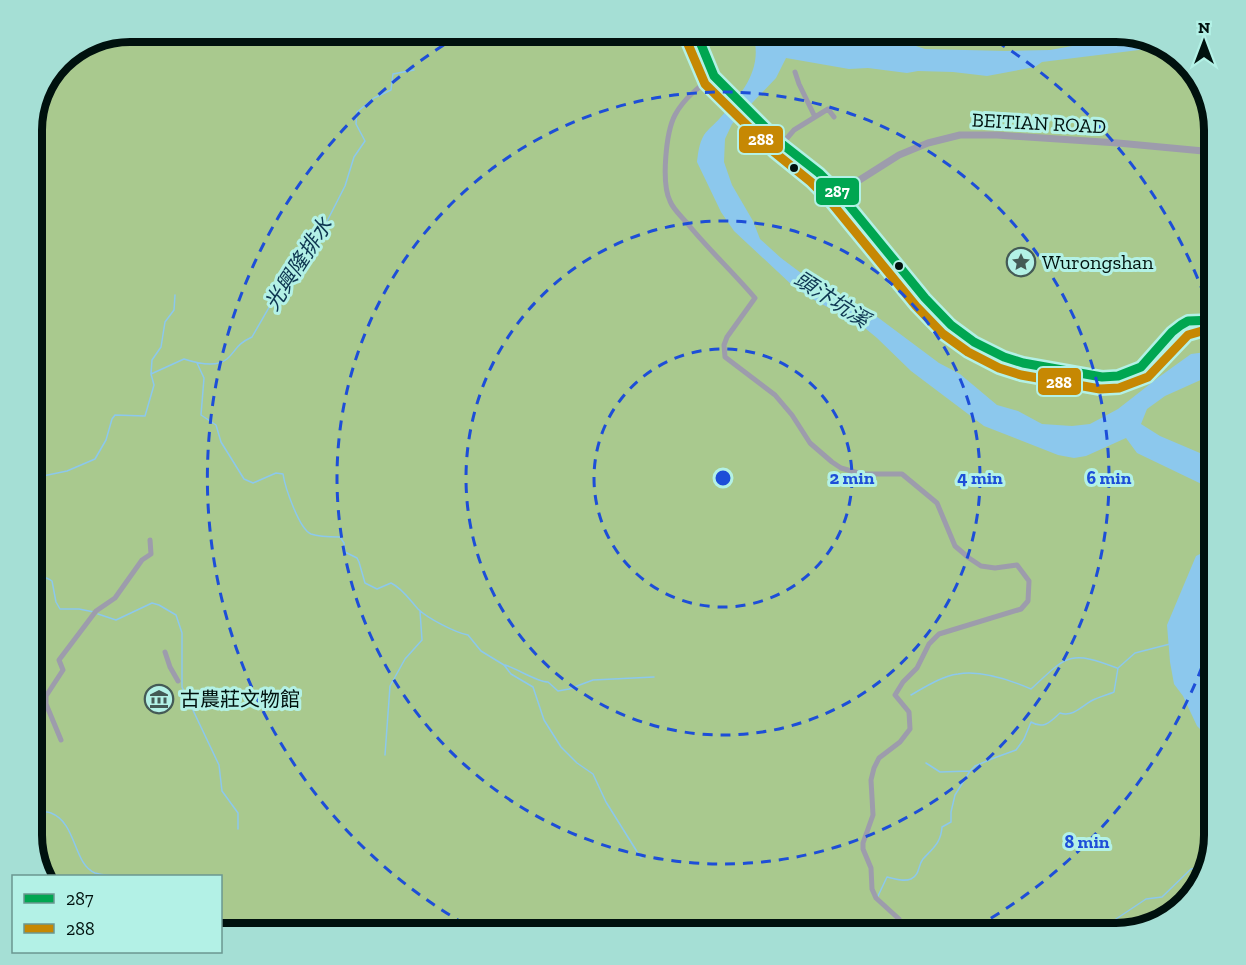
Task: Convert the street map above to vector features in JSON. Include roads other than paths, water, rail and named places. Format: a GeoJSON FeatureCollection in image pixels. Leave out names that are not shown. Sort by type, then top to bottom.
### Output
{"type":"FeatureCollection","features":[{"type":"Feature","properties":{"kind":"main road"},"geometry":{"type":"LineString","coordinates":[[700,42],[714,76],[782,144],[819,173],[839,193],[925,298],[951,325],[974,342],[1004,357],[1023,363],[1102,377],[1118,376],[1141,367],[1181,325],[1188,321],[1204,319]]}},
{"type":"Feature","properties":{"kind":"street"},"geometry":{"type":"LineString","coordinates":[[795,72],[815,117]]}},
{"type":"Feature","properties":{"kind":"street"},"geometry":{"type":"LineString","coordinates":[[714,76],[694,91],[675,116],[667,158],[666,185],[670,202],[702,242],[755,298],[728,337],[724,345],[725,357],[775,395],[792,415],[810,443],[832,462],[841,468],[862,474],[902,474],[937,503],[955,546],[981,566],[995,568],[1017,565],[1029,581],[1028,601],[1021,609],[939,634],[929,644],[918,668],[903,682],[895,695],[909,712],[910,729],[900,742],[879,758],[874,768],[871,780],[873,815],[863,849],[871,868],[872,889],[876,898],[899,919]]}},
{"type":"Feature","properties":{"kind":"street"},"geometry":{"type":"LineString","coordinates":[[782,144],[794,130],[828,109],[834,117]]}},
{"type":"Feature","properties":{"kind":"street"},"geometry":{"type":"LineString","coordinates":[[750,141],[764,125]]}},
{"type":"Feature","properties":{"kind":"street","name":"BEITIAN ROAD"},"geometry":{"type":"LineString","coordinates":[[839,193],[899,155],[928,143],[960,135],[997,135],[1204,151]]}},
{"type":"Feature","properties":{"kind":"street"},"geometry":{"type":"LineString","coordinates":[[61,740],[46,704],[46,696],[63,670],[59,660],[94,613],[116,598],[138,564],[151,554],[150,540]]}},
{"type":"Feature","properties":{"kind":"street"},"geometry":{"type":"LineString","coordinates":[[165,652],[178,681]]}},
{"type":"Feature","properties":{"kind":"water","name":"頭汴坑溪"},"geometry":{"type":"Polygon","coordinates":[[[754,42],[834,42],[843,45],[858,42],[904,42],[925,49],[1005,51],[1050,50],[1095,42],[1116,42],[1150,50],[1042,62],[1035,67],[987,76],[953,72],[907,73],[868,68],[849,69],[786,58],[776,78],[732,124],[725,139],[724,162],[732,185],[753,221],[760,239],[781,258],[809,279],[872,313],[939,363],[960,374],[997,405],[1018,411],[1042,424],[1072,426],[1090,424],[1118,409],[1191,354],[1204,352],[1204,378],[1165,396],[1147,409],[1141,424],[1160,436],[1204,455],[1204,485],[1137,453],[1126,438],[1086,456],[1074,458],[1058,455],[984,426],[911,371],[860,324],[793,286],[734,231],[721,212],[697,162],[704,135],[743,89],[756,57],[754,42]]]}},
{"type":"Feature","properties":{"kind":"water"},"geometry":{"type":"Polygon","coordinates":[[[1204,552],[1202,679],[1204,733],[1197,726],[1183,696],[1174,684],[1167,625],[1196,556],[1204,552]]]}},
{"type":"Feature","properties":{"kind":"waterway","name":"光興隆排水"},"geometry":{"type":"LineString","coordinates":[[42,479],[43,476],[67,471],[95,459],[106,440],[115,415],[145,416],[154,385],[151,374],[184,359],[206,364],[222,362],[252,337],[297,259],[321,233],[345,186],[354,157],[365,141],[356,124],[357,112],[374,98],[391,90],[393,74],[414,70]]}},
{"type":"Feature","properties":{"kind":"waterway"},"geometry":{"type":"LineString","coordinates":[[151,374],[152,360],[161,347],[165,322],[174,310],[175,295]]}},
{"type":"Feature","properties":{"kind":"waterway"},"geometry":{"type":"LineString","coordinates":[[197,363],[204,378],[201,415],[216,425],[221,442],[244,479],[253,483],[276,473],[283,474],[293,507],[306,531],[318,536],[340,537],[344,543],[345,552],[357,558],[365,583],[377,589],[391,583],[395,585],[422,613],[449,628],[468,635],[481,651],[504,665],[511,674],[533,687],[544,720],[561,747],[577,763],[593,774],[606,802],[641,858]]}},
{"type":"Feature","properties":{"kind":"waterway"},"geometry":{"type":"LineString","coordinates":[[42,577],[52,581],[56,602],[60,609],[94,612]]}},
{"type":"Feature","properties":{"kind":"waterway"},"geometry":{"type":"LineString","coordinates":[[98,614],[116,620],[152,603],[176,615],[182,633],[182,687],[219,765],[222,791],[238,813],[238,829]]}},
{"type":"Feature","properties":{"kind":"waterway"},"geometry":{"type":"LineString","coordinates":[[385,755],[390,686],[405,659],[422,640],[420,611]]}},
{"type":"Feature","properties":{"kind":"waterway"},"geometry":{"type":"LineString","coordinates":[[878,896],[887,877],[905,880],[916,875],[921,861],[938,841],[942,827],[951,822],[955,795],[975,766],[1016,750],[1024,739],[1031,722],[1044,725],[1060,713],[1073,713],[1094,700],[1114,692],[1118,668],[1135,653],[1170,644]]}},
{"type":"Feature","properties":{"kind":"waterway"},"geometry":{"type":"LineString","coordinates":[[911,695],[946,677],[967,673],[995,677],[1031,689],[1052,670],[1069,659],[1088,659],[1117,668]]}},
{"type":"Feature","properties":{"kind":"waterway"},"geometry":{"type":"LineString","coordinates":[[505,665],[538,680],[548,682],[558,691],[593,680],[654,677]]}},
{"type":"Feature","properties":{"kind":"waterway"},"geometry":{"type":"LineString","coordinates":[[926,763],[940,772],[970,771]]}},
{"type":"Feature","properties":{"kind":"waterway"},"geometry":{"type":"LineString","coordinates":[[42,812],[49,812],[66,825],[82,861],[88,868],[95,873],[108,875]]}},
{"type":"Feature","properties":{"kind":"waterway"},"geometry":{"type":"LineString","coordinates":[[1115,923],[1116,919],[1146,899],[1162,897],[1191,869],[1197,868]]}},
{"type":"Feature","properties":{"kind":"place","name":"Wurongshan"},"geometry":{"type":"Point","coordinates":[1021,262]}},
{"type":"Feature","properties":{"kind":"place","name":"古農莊文物館"},"geometry":{"type":"Point","coordinates":[159,699]}}]}
